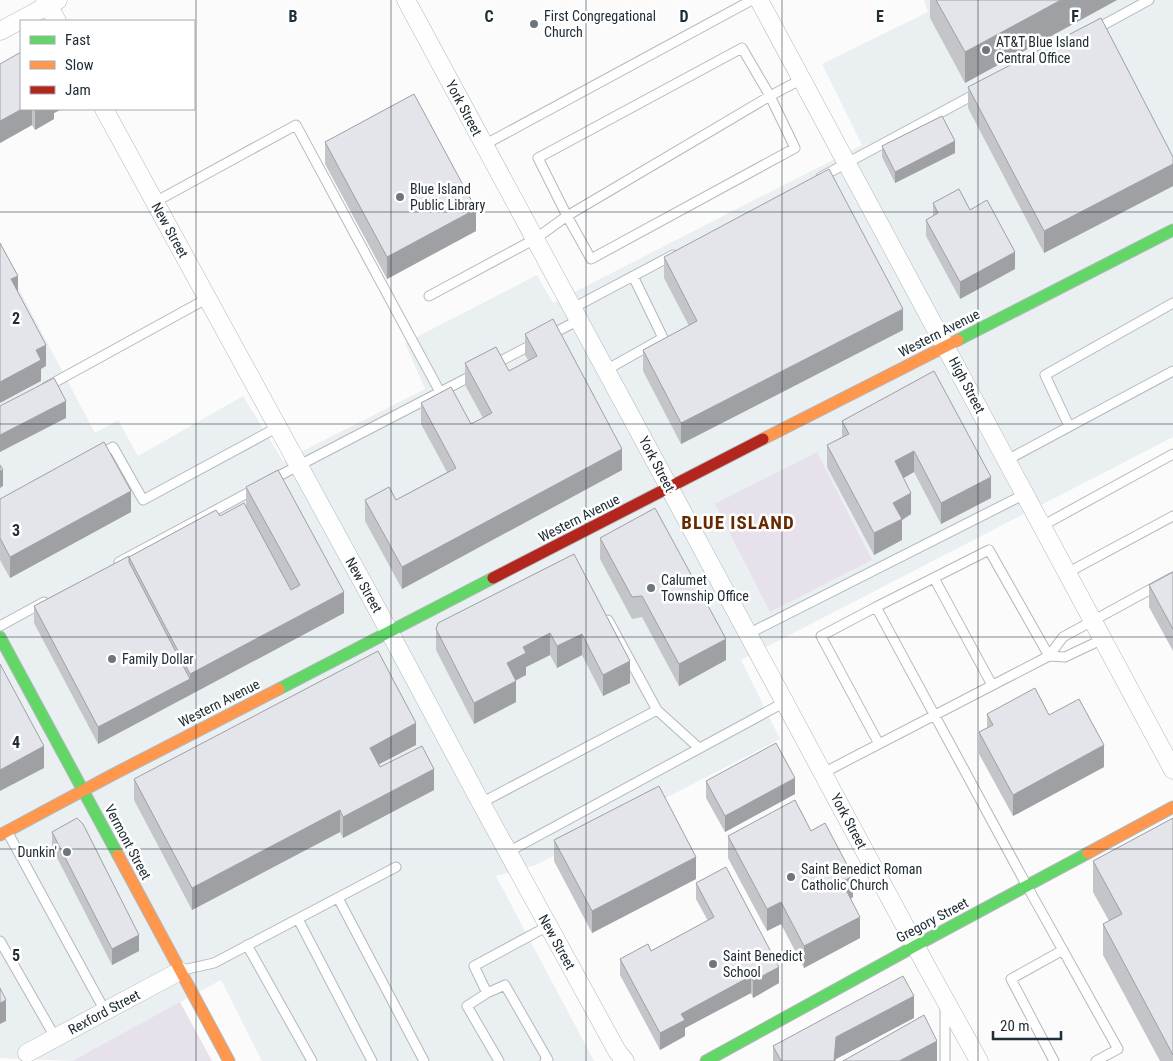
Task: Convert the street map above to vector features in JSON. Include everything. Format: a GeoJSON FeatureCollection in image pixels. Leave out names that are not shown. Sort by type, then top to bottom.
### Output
{"type":"FeatureCollection","features":[{"type":"Feature","properties":{"kind":"main road","name":"Western Avenue"},"geometry":{"type":"LineString","coordinates":[[4,833],[83,790],[390,632],[568,546],[670,487],[1173,230]]}},
{"type":"Feature","properties":{"kind":"main road","name":"Vermont Street"},"geometry":{"type":"LineString","coordinates":[[0,637],[229,1061]]}},
{"type":"Feature","properties":{"kind":"main road","name":"Gregory Street"},"geometry":{"type":"LineString","coordinates":[[706,1061],[727,1056],[916,946],[1173,807]]}},
{"type":"Feature","properties":{"kind":"street","name":"York Street"},"geometry":{"type":"LineString","coordinates":[[406,0],[979,1061]]}},
{"type":"Feature","properties":{"kind":"street","name":"High Street"},"geometry":{"type":"LineString","coordinates":[[759,0],[1173,770]]}},
{"type":"Feature","properties":{"kind":"street"},"geometry":{"type":"LineString","coordinates":[[0,32],[50,2],[57,20]]}},
{"type":"Feature","properties":{"kind":"street","name":"New Street"},"geometry":{"type":"LineString","coordinates":[[105,110],[390,632],[481,804],[617,1050],[625,1061]]}},
{"type":"Feature","properties":{"kind":"street","name":"Rexford Street"},"geometry":{"type":"LineString","coordinates":[[27,1053],[180,971]]}},
{"type":"Feature","properties":{"kind":"lane"},"geometry":{"type":"LineString","coordinates":[[484,145],[752,0]]}},
{"type":"Feature","properties":{"kind":"lane"},"geometry":{"type":"LineString","coordinates":[[1089,33],[1149,0]]}},
{"type":"Feature","properties":{"kind":"lane"},"geometry":{"type":"LineString","coordinates":[[742,48],[770,96],[795,148],[591,258],[567,216],[538,158],[742,48]]}},
{"type":"Feature","properties":{"kind":"lane"},"geometry":{"type":"LineString","coordinates":[[429,296],[536,239],[567,216],[802,79]]}},
{"type":"Feature","properties":{"kind":"lane"},"geometry":{"type":"LineString","coordinates":[[813,181],[985,88]]}},
{"type":"Feature","properties":{"kind":"lane"},"geometry":{"type":"LineString","coordinates":[[155,202],[296,125],[440,392]]}},
{"type":"Feature","properties":{"kind":"lane"},"geometry":{"type":"LineString","coordinates":[[110,566],[440,392],[576,314],[633,276],[685,249]]}},
{"type":"Feature","properties":{"kind":"lane"},"geometry":{"type":"LineString","coordinates":[[606,370],[663,338],[633,276]]}},
{"type":"Feature","properties":{"kind":"lane"},"geometry":{"type":"LineString","coordinates":[[35,394],[208,298]]}},
{"type":"Feature","properties":{"kind":"lane"},"geometry":{"type":"LineString","coordinates":[[1069,426],[1045,375],[1173,303]]}},
{"type":"Feature","properties":{"kind":"lane"},"geometry":{"type":"LineString","coordinates":[[1007,460],[1173,371]]}},
{"type":"Feature","properties":{"kind":"lane"},"geometry":{"type":"LineString","coordinates":[[87,462],[112,447],[143,500],[278,427]]}},
{"type":"Feature","properties":{"kind":"lane"},"geometry":{"type":"LineString","coordinates":[[1042,526],[1173,454]]}},
{"type":"Feature","properties":{"kind":"lane"},"geometry":{"type":"LineString","coordinates":[[748,634],[1025,494]]}},
{"type":"Feature","properties":{"kind":"lane"},"geometry":{"type":"LineString","coordinates":[[1067,573],[1173,516]]}},
{"type":"Feature","properties":{"kind":"lane"},"geometry":{"type":"LineString","coordinates":[[879,744],[821,636],[876,607],[989,550],[1049,656]]}},
{"type":"Feature","properties":{"kind":"lane"},"geometry":{"type":"LineString","coordinates":[[823,773],[1049,656],[1063,637],[1173,577]]}},
{"type":"Feature","properties":{"kind":"lane"},"geometry":{"type":"LineString","coordinates":[[934,578],[992,685]]}},
{"type":"Feature","properties":{"kind":"lane"},"geometry":{"type":"LineString","coordinates":[[0,626],[49,599]]}},
{"type":"Feature","properties":{"kind":"lane"},"geometry":{"type":"LineString","coordinates":[[876,607],[1027,886],[1118,1048],[1096,1061]]}},
{"type":"Feature","properties":{"kind":"lane"},"geometry":{"type":"LineString","coordinates":[[602,609],[657,710],[699,748]]}},
{"type":"Feature","properties":{"kind":"lane"},"geometry":{"type":"LineString","coordinates":[[1049,656],[1065,658],[1103,639]]}},
{"type":"Feature","properties":{"kind":"lane"},"geometry":{"type":"LineString","coordinates":[[508,852],[785,702]]}},
{"type":"Feature","properties":{"kind":"lane"},"geometry":{"type":"LineString","coordinates":[[481,804],[657,710]]}},
{"type":"Feature","properties":{"kind":"lane"},"geometry":{"type":"LineString","coordinates":[[4,833],[105,1011]]}},
{"type":"Feature","properties":{"kind":"lane"},"geometry":{"type":"LineString","coordinates":[[180,971],[214,963],[396,868]]}},
{"type":"Feature","properties":{"kind":"lane"},"geometry":{"type":"LineString","coordinates":[[338,898],[424,1061]]}},
{"type":"Feature","properties":{"kind":"lane"},"geometry":{"type":"LineString","coordinates":[[298,919],[372,1061]]}},
{"type":"Feature","properties":{"kind":"lane"},"geometry":{"type":"LineString","coordinates":[[487,993],[474,966],[548,926]]}},
{"type":"Feature","properties":{"kind":"lane"},"geometry":{"type":"LineString","coordinates":[[0,941],[56,1038]]}},
{"type":"Feature","properties":{"kind":"lane"},"geometry":{"type":"LineString","coordinates":[[247,946],[312,1061]]}},
{"type":"Feature","properties":{"kind":"lane"},"geometry":{"type":"LineString","coordinates":[[1054,1061],[1011,979],[1063,950]]}},
{"type":"Feature","properties":{"kind":"lane"},"geometry":{"type":"LineString","coordinates":[[499,1061],[467,1006],[487,993],[505,985],[548,1060],[545,1061]]}},
{"type":"Feature","properties":{"kind":"lane"},"geometry":{"type":"LineString","coordinates":[[945,999],[945,1061]]}},
{"type":"Feature","properties":{"kind":"shaded area"},"geometry":{"type":"Polygon","coordinates":[[[924,0],[1173,0],[1173,437],[741,660],[780,739],[536,865],[496,876],[594,1061],[262,1061],[221,980],[72,1061],[0,1058],[0,253],[95,433],[118,420],[138,456],[243,396],[283,461],[425,389],[405,343],[537,275],[553,303],[862,145],[822,64],[928,12],[924,0]]]}},
{"type":"Feature","properties":{"kind":"shaded area"},"geometry":{"type":"Polygon","coordinates":[[[817,452],[872,560],[770,612],[715,504],[817,452]]]}},
{"type":"Feature","properties":{"kind":"shaded area"},"geometry":{"type":"Polygon","coordinates":[[[180,1002],[212,1061],[72,1061],[180,1002]]]}},
{"type":"Feature","properties":{"kind":"building"},"geometry":{"type":"Polygon","coordinates":[[[936,0],[1061,0],[965,52],[936,0]]]}},
{"type":"Feature","properties":{"kind":"building"},"geometry":{"type":"Polygon","coordinates":[[[1101,18],[1173,157],[1173,164],[1044,231],[968,87],[1101,18]]]}},
{"type":"Feature","properties":{"kind":"building"},"geometry":{"type":"Polygon","coordinates":[[[20,53],[20,110],[0,121],[0,64],[20,53]]]}},
{"type":"Feature","properties":{"kind":"building","name":"Blue Island Public Library"},"geometry":{"type":"Polygon","coordinates":[[[414,94],[476,209],[387,257],[325,142],[414,94]]]}},
{"type":"Feature","properties":{"kind":"building"},"geometry":{"type":"Polygon","coordinates":[[[942,116],[955,141],[895,172],[882,146],[942,116]]]}},
{"type":"Feature","properties":{"kind":"building"},"geometry":{"type":"Polygon","coordinates":[[[829,169],[903,309],[681,423],[643,350],[697,321],[664,257],[829,169]]]}},
{"type":"Feature","properties":{"kind":"building"},"geometry":{"type":"Polygon","coordinates":[[[959,189],[970,210],[987,200],[1015,252],[960,282],[926,220],[938,213],[933,203],[959,189]]]}},
{"type":"Feature","properties":{"kind":"building"},"geometry":{"type":"Polygon","coordinates":[[[0,243],[18,276],[11,279],[46,345],[36,350],[41,360],[0,382],[0,243]]]}},
{"type":"Feature","properties":{"kind":"building"},"geometry":{"type":"Polygon","coordinates":[[[553,319],[622,449],[402,567],[365,500],[389,487],[396,500],[456,468],[421,403],[451,387],[471,424],[492,413],[465,363],[496,347],[509,371],[537,356],[525,334],[553,319]]]}},
{"type":"Feature","properties":{"kind":"building"},"geometry":{"type":"Polygon","coordinates":[[[934,371],[991,477],[941,503],[914,451],[895,461],[911,493],[893,503],[902,519],[874,533],[827,445],[849,434],[842,421],[934,371]]]}},
{"type":"Feature","properties":{"kind":"building"},"geometry":{"type":"Polygon","coordinates":[[[54,378],[66,401],[0,435],[0,406],[54,378]]]}},
{"type":"Feature","properties":{"kind":"building"},"geometry":{"type":"Polygon","coordinates":[[[104,442],[131,491],[10,557],[0,538],[0,499],[104,442]]]}},
{"type":"Feature","properties":{"kind":"building"},"geometry":{"type":"Polygon","coordinates":[[[278,470],[344,592],[190,674],[129,557],[216,510],[220,516],[244,503],[291,590],[300,585],[246,487],[278,470]]]}},
{"type":"Feature","properties":{"kind":"building","name":"Calumet Township Office"},"geometry":{"type":"Polygon","coordinates":[[[655,508],[726,639],[679,664],[642,596],[632,597],[600,538],[655,508]]]}},
{"type":"Feature","properties":{"kind":"building"},"geometry":{"type":"Polygon","coordinates":[[[574,554],[630,661],[603,675],[582,634],[557,646],[550,633],[523,647],[526,653],[507,663],[516,681],[474,703],[436,629],[438,623],[574,554]]]}},
{"type":"Feature","properties":{"kind":"building","name":"Family Dollar"},"geometry":{"type":"Polygon","coordinates":[[[129,556],[129,562],[190,679],[98,727],[34,606],[129,556]]]}},
{"type":"Feature","properties":{"kind":"building"},"geometry":{"type":"Polygon","coordinates":[[[1173,572],[1173,629],[1149,585],[1173,572]]]}},
{"type":"Feature","properties":{"kind":"building"},"geometry":{"type":"Polygon","coordinates":[[[378,651],[416,723],[370,748],[380,767],[422,746],[434,769],[343,817],[340,810],[192,888],[134,779],[378,651]]]}},
{"type":"Feature","properties":{"kind":"building"},"geometry":{"type":"Polygon","coordinates":[[[0,664],[44,746],[0,770],[0,664]]]}},
{"type":"Feature","properties":{"kind":"building"},"geometry":{"type":"Polygon","coordinates":[[[1035,688],[1049,715],[1079,699],[1104,745],[1013,795],[979,732],[993,725],[987,714],[1035,688]]]}},
{"type":"Feature","properties":{"kind":"building"},"geometry":{"type":"Polygon","coordinates":[[[776,743],[795,778],[725,816],[706,781],[776,743]]]}},
{"type":"Feature","properties":{"kind":"building"},"geometry":{"type":"Polygon","coordinates":[[[659,786],[696,857],[592,911],[554,840],[659,786]]]}},
{"type":"Feature","properties":{"kind":"building","name":"Saint Benedict Roman Catholic Church"},"geometry":{"type":"Polygon","coordinates":[[[795,800],[811,831],[825,823],[853,876],[842,882],[860,917],[804,946],[781,902],[767,909],[728,836],[795,800]]]}},
{"type":"Feature","properties":{"kind":"building"},"geometry":{"type":"Polygon","coordinates":[[[77,818],[83,824],[139,935],[112,949],[52,832],[77,818]]]}},
{"type":"Feature","properties":{"kind":"building"},"geometry":{"type":"Polygon","coordinates":[[[1173,818],[1173,1055],[1103,924],[1122,914],[1093,861],[1173,818]]]}},
{"type":"Feature","properties":{"kind":"building","name":"Saint Benedict School"},"geometry":{"type":"Polygon","coordinates":[[[726,867],[779,967],[753,981],[751,976],[681,1014],[685,1020],[660,1033],[620,959],[648,944],[651,951],[714,917],[696,883],[726,867]]]}},
{"type":"Feature","properties":{"kind":"building"},"geometry":{"type":"Polygon","coordinates":[[[903,976],[914,996],[836,1037],[834,1061],[781,1061],[773,1046],[903,976]]]}},
{"type":"Feature","properties":{"kind":"building"},"geometry":{"type":"Polygon","coordinates":[[[0,988],[6,1000],[0,1003],[0,988]]]}},
{"type":"Feature","properties":{"kind":"building"},"geometry":{"type":"Polygon","coordinates":[[[924,1015],[937,1041],[899,1061],[843,1061],[924,1015]]]}},
{"type":"Feature","properties":{"kind":"traffic: fast"},"geometry":{"type":"LineString","coordinates":[[958,340],[1173,230]]}},
{"type":"Feature","properties":{"kind":"traffic: fast"},"geometry":{"type":"LineString","coordinates":[[279,689],[493,578]]}},
{"type":"Feature","properties":{"kind":"traffic: fast"},"geometry":{"type":"LineString","coordinates":[[0,637],[118,855]]}},
{"type":"Feature","properties":{"kind":"traffic: fast"},"geometry":{"type":"LineString","coordinates":[[706,1061],[1088,853]]}},
{"type":"Feature","properties":{"kind":"traffic: slow"},"geometry":{"type":"LineString","coordinates":[[763,439],[958,340]]}},
{"type":"Feature","properties":{"kind":"traffic: slow"},"geometry":{"type":"LineString","coordinates":[[0,835],[279,689]]}},
{"type":"Feature","properties":{"kind":"traffic: slow"},"geometry":{"type":"LineString","coordinates":[[1088,853],[1173,807]]}},
{"type":"Feature","properties":{"kind":"traffic: slow"},"geometry":{"type":"LineString","coordinates":[[118,855],[229,1061]]}},
{"type":"Feature","properties":{"kind":"traffic: jam"},"geometry":{"type":"LineString","coordinates":[[493,578],[763,439]]}},
{"type":"Feature","properties":{"kind":"place","name":"First Congregational Church"},"geometry":{"type":"Point","coordinates":[534,24]}},
{"type":"Feature","properties":{"kind":"place","name":"AT&T Blue Island Central Office"},"geometry":{"type":"Point","coordinates":[986,50]}},
{"type":"Feature","properties":{"kind":"place","name":"Blue Island Public Library"},"geometry":{"type":"Point","coordinates":[400,197]}},
{"type":"Feature","properties":{"kind":"place","name":"Calumet Township Office"},"geometry":{"type":"Point","coordinates":[651,588]}},
{"type":"Feature","properties":{"kind":"place","name":"Family Dollar"},"geometry":{"type":"Point","coordinates":[112,659]}},
{"type":"Feature","properties":{"kind":"place","name":"Dunkin'"},"geometry":{"type":"Point","coordinates":[67,852]}},
{"type":"Feature","properties":{"kind":"place","name":"Saint Benedict Roman Catholic Church"},"geometry":{"type":"Point","coordinates":[791,877]}},
{"type":"Feature","properties":{"kind":"place","name":"Saint Benedict School"},"geometry":{"type":"Point","coordinates":[713,964]}},
{"type":"Feature","properties":{"kind":"district","name":"BLUE ISLAND"},"geometry":{"type":"Point","coordinates":[738,522]}}]}
